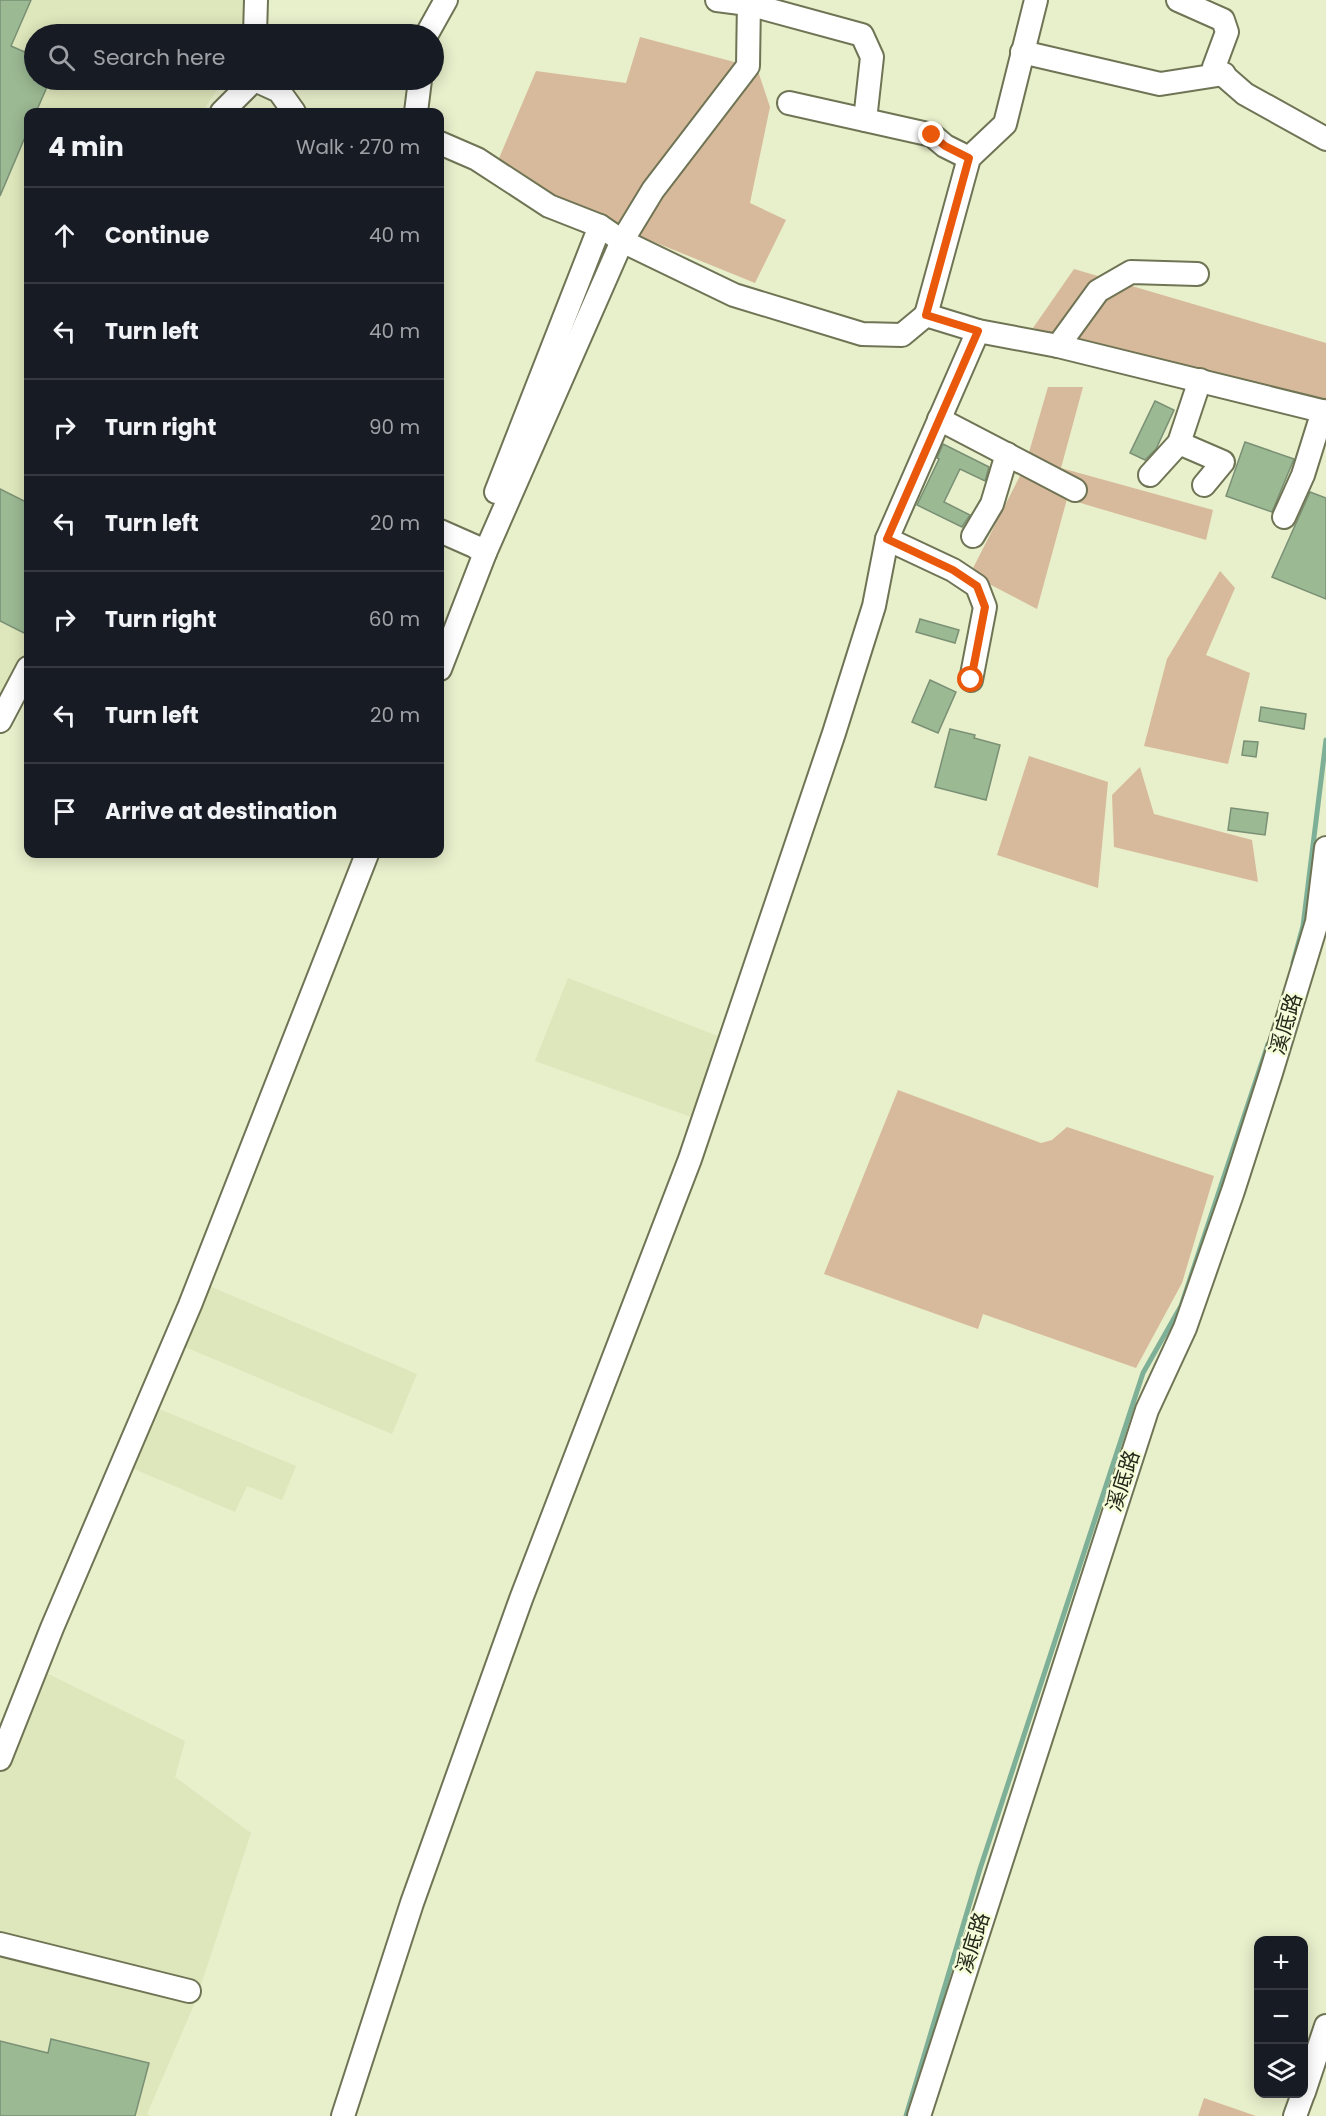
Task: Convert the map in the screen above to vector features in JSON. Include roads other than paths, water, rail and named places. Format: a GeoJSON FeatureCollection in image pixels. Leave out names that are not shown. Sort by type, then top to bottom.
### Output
{"type":"FeatureCollection","features":[{"type":"Feature","properties":{"kind":"street"},"geometry":{"type":"LineString","coordinates":[[255,24],[256,0]]}},
{"type":"Feature","properties":{"kind":"street"},"geometry":{"type":"LineString","coordinates":[[433,24],[446,0]]}},
{"type":"Feature","properties":{"kind":"street"},"geometry":{"type":"LineString","coordinates":[[717,0],[748,2],[862,35],[872,57],[865,120]]}},
{"type":"Feature","properties":{"kind":"street"},"geometry":{"type":"LineString","coordinates":[[444,145],[477,159],[549,206],[600,226],[622,241],[734,295],[862,334],[902,335],[926,315],[969,158],[1005,124],[1036,0]]}},
{"type":"Feature","properties":{"kind":"street"},"geometry":{"type":"LineString","coordinates":[[1178,0],[1223,20],[1227,32],[1214,67],[1245,94],[1326,139]]}},
{"type":"Feature","properties":{"kind":"street"},"geometry":{"type":"LineString","coordinates":[[480,550],[622,241],[653,190],[748,66],[748,2]]}},
{"type":"Feature","properties":{"kind":"street"},"geometry":{"type":"LineString","coordinates":[[1022,52],[1160,84],[1224,74]]}},
{"type":"Feature","properties":{"kind":"street"},"geometry":{"type":"LineString","coordinates":[[226,108],[245,90]]}},
{"type":"Feature","properties":{"kind":"street"},"geometry":{"type":"LineString","coordinates":[[277,90],[291,108]]}},
{"type":"Feature","properties":{"kind":"street"},"geometry":{"type":"LineString","coordinates":[[416,108],[419,90]]}},
{"type":"Feature","properties":{"kind":"street"},"geometry":{"type":"LineString","coordinates":[[789,103],[932,135],[945,146],[969,158]]}},
{"type":"Feature","properties":{"kind":"street"},"geometry":{"type":"LineString","coordinates":[[444,657],[480,550],[600,226]]}},
{"type":"Feature","properties":{"kind":"street"},"geometry":{"type":"LineString","coordinates":[[1058,346],[1098,291],[1131,273],[1197,274]]}},
{"type":"Feature","properties":{"kind":"street"},"geometry":{"type":"LineString","coordinates":[[926,315],[978,331],[1058,346],[1324,412],[1303,475],[1284,517]]}},
{"type":"Feature","properties":{"kind":"street"},"geometry":{"type":"LineString","coordinates":[[343,2116],[411,1903],[521,1599],[694,1148],[823,766],[874,606],[887,539],[978,331]]}},
{"type":"Feature","properties":{"kind":"street"},"geometry":{"type":"LineString","coordinates":[[1150,475],[1179,443],[1200,380]]}},
{"type":"Feature","properties":{"kind":"street"},"geometry":{"type":"LineString","coordinates":[[939,419],[1075,490]]}},
{"type":"Feature","properties":{"kind":"street"},"geometry":{"type":"LineString","coordinates":[[1179,443],[1222,462],[1204,485]]}},
{"type":"Feature","properties":{"kind":"street"},"geometry":{"type":"LineString","coordinates":[[973,536],[992,504],[1007,454]]}},
{"type":"Feature","properties":{"kind":"street"},"geometry":{"type":"LineString","coordinates":[[444,533],[480,550]]}},
{"type":"Feature","properties":{"kind":"street"},"geometry":{"type":"LineString","coordinates":[[887,539],[953,570],[977,586],[985,607],[971,680]]}},
{"type":"Feature","properties":{"kind":"street"},"geometry":{"type":"LineString","coordinates":[[0,722],[24,676]]}},
{"type":"Feature","properties":{"kind":"street","name":"溪底路"},"geometry":{"type":"LineString","coordinates":[[919,2116],[1147,1410],[1185,1328],[1271,1073],[1317,921],[1326,848]]}},
{"type":"Feature","properties":{"kind":"street"},"geometry":{"type":"LineString","coordinates":[[0,1759],[52,1628],[190,1305],[365,858]]}},
{"type":"Feature","properties":{"kind":"street"},"geometry":{"type":"LineString","coordinates":[[0,1944],[189,1991]]}},
{"type":"Feature","properties":{"kind":"street"},"geometry":{"type":"LineString","coordinates":[[1308,2078],[1326,2026]]}},
{"type":"Feature","properties":{"kind":"street"},"geometry":{"type":"LineString","coordinates":[[1295,2116],[1301,2098]]}},
{"type":"Feature","properties":{"kind":"waterway"},"geometry":{"type":"LineString","coordinates":[[1293,963],[1303,926],[1326,740]]}},
{"type":"Feature","properties":{"kind":"waterway"},"geometry":{"type":"LineString","coordinates":[[906,2116],[980,1869],[1143,1373],[1181,1306],[1268,1044]]}}]}
